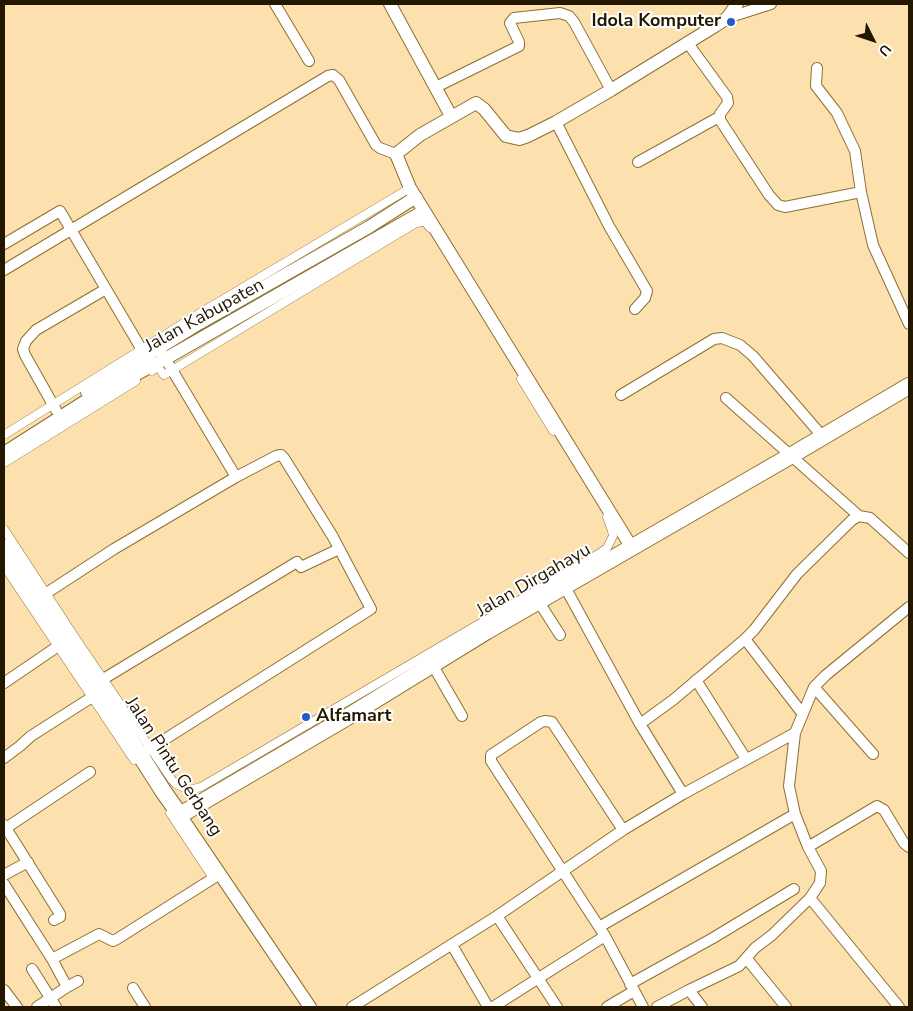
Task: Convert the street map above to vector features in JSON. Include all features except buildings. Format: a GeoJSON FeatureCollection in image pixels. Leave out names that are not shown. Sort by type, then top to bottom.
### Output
{"type":"FeatureCollection","features":[{"type":"Feature","properties":{"kind":"main road","name":"Jalan Dirgahayu"},"geometry":{"type":"LineString","coordinates":[[180,815],[344,719],[432,664],[909,386]]}},
{"type":"Feature","properties":{"kind":"main road","name":"Jalan Pintu Gerbang"},"geometry":{"type":"LineString","coordinates":[[4,547],[43,596],[62,643],[145,752],[180,815]]}},
{"type":"Feature","properties":{"kind":"street"},"geometry":{"type":"LineString","coordinates":[[276,4],[309,61]]}},
{"type":"Feature","properties":{"kind":"street"},"geometry":{"type":"LineString","coordinates":[[390,4],[451,116]]}},
{"type":"Feature","properties":{"kind":"street"},"geometry":{"type":"LineString","coordinates":[[727,18],[738,4]]}},
{"type":"Feature","properties":{"kind":"street"},"geometry":{"type":"LineString","coordinates":[[396,154],[407,144],[451,116],[472,105],[479,104],[506,136],[519,139],[528,136],[611,90],[727,18],[771,4]]}},
{"type":"Feature","properties":{"kind":"street"},"geometry":{"type":"LineString","coordinates":[[436,87],[519,46],[519,42],[510,24],[514,18],[560,13],[569,16],[574,22],[611,90]]}},
{"type":"Feature","properties":{"kind":"street"},"geometry":{"type":"LineString","coordinates":[[638,162],[719,117],[728,104],[727,97],[688,42]]}},
{"type":"Feature","properties":{"kind":"street"},"geometry":{"type":"LineString","coordinates":[[817,68],[816,86],[837,113],[856,151],[861,192],[873,245],[909,324]]}},
{"type":"Feature","properties":{"kind":"street"},"geometry":{"type":"LineString","coordinates":[[4,270],[328,76],[333,75],[339,80],[373,141],[380,148],[396,154],[424,211],[632,548]]}},
{"type":"Feature","properties":{"kind":"street"},"geometry":{"type":"LineString","coordinates":[[719,117],[769,196],[778,205],[785,207],[861,192]]}},
{"type":"Feature","properties":{"kind":"street"},"geometry":{"type":"LineString","coordinates":[[556,122],[608,226],[647,291],[645,298],[635,309]]}},
{"type":"Feature","properties":{"kind":"street"},"geometry":{"type":"LineString","coordinates":[[4,244],[60,210],[145,358],[413,192]]}},
{"type":"Feature","properties":{"kind":"street","name":"Jalan Kabupaten"},"geometry":{"type":"LineString","coordinates":[[162,353],[353,236],[413,192]]}},
{"type":"Feature","properties":{"kind":"street","name":"Jalan Kabupaten"},"geometry":{"type":"LineString","coordinates":[[4,443],[54,407],[145,358],[162,353],[424,211]]}},
{"type":"Feature","properties":{"kind":"street"},"geometry":{"type":"LineString","coordinates":[[4,463],[158,367],[164,375],[416,224],[425,222],[535,404],[609,520],[613,536],[607,548],[582,565],[201,787],[189,790],[176,784],[145,752],[371,609],[339,549],[287,462],[281,455],[276,456],[236,477],[114,549],[43,596]]}},
{"type":"Feature","properties":{"kind":"street"},"geometry":{"type":"LineString","coordinates":[[4,435],[54,407],[25,355],[23,349],[26,341],[36,330],[106,289]]}},
{"type":"Feature","properties":{"kind":"street"},"geometry":{"type":"LineString","coordinates":[[621,395],[714,339],[722,338],[740,345],[753,356],[823,437]]}},
{"type":"Feature","properties":{"kind":"street"},"geometry":{"type":"LineString","coordinates":[[162,353],[236,477]]}},
{"type":"Feature","properties":{"kind":"street","name":"Jalan Kabupaten"},"geometry":{"type":"LineString","coordinates":[[4,453],[84,402],[145,358]]}},
{"type":"Feature","properties":{"kind":"street"},"geometry":{"type":"LineString","coordinates":[[726,398],[859,516],[870,518],[909,553]]}},
{"type":"Feature","properties":{"kind":"street"},"geometry":{"type":"LineString","coordinates":[[640,724],[673,700],[745,639],[812,557],[845,525],[859,516]]}},
{"type":"Feature","properties":{"kind":"street"},"geometry":{"type":"LineString","coordinates":[[4,529],[97,688],[216,876],[117,940],[113,941],[99,934],[52,959]]}},
{"type":"Feature","properties":{"kind":"street"},"geometry":{"type":"LineString","coordinates":[[4,758],[97,688],[296,562],[301,568],[339,549]]}},
{"type":"Feature","properties":{"kind":"street"},"geometry":{"type":"LineString","coordinates":[[4,566],[62,643],[4,683]]}},
{"type":"Feature","properties":{"kind":"street"},"geometry":{"type":"LineString","coordinates":[[565,587],[640,724],[684,794]]}},
{"type":"Feature","properties":{"kind":"street"},"geometry":{"type":"LineString","coordinates":[[539,602],[560,636]]}},
{"type":"Feature","properties":{"kind":"street"},"geometry":{"type":"LineString","coordinates":[[657,1007],[739,966],[755,948],[772,935],[810,898],[820,883],[821,871],[795,814],[789,786],[794,733],[814,687],[909,607]]}},
{"type":"Feature","properties":{"kind":"street"},"geometry":{"type":"LineString","coordinates":[[745,639],[802,713]]}},
{"type":"Feature","properties":{"kind":"street"},"geometry":{"type":"LineString","coordinates":[[432,664],[462,716]]}},
{"type":"Feature","properties":{"kind":"street"},"geometry":{"type":"LineString","coordinates":[[696,680],[746,759]]}},
{"type":"Feature","properties":{"kind":"street"},"geometry":{"type":"LineString","coordinates":[[814,687],[873,754]]}},
{"type":"Feature","properties":{"kind":"street"},"geometry":{"type":"LineString","coordinates":[[623,830],[552,722],[541,722],[492,752],[491,760],[599,927],[643,1007]]}},
{"type":"Feature","properties":{"kind":"street"},"geometry":{"type":"LineString","coordinates":[[352,1007],[497,916],[623,830],[794,733]]}},
{"type":"Feature","properties":{"kind":"street"},"geometry":{"type":"LineString","coordinates":[[54,920],[60,914],[5,827],[90,772]]}},
{"type":"Feature","properties":{"kind":"street"},"geometry":{"type":"LineString","coordinates":[[808,846],[877,806],[884,810],[904,843],[909,847]]}},
{"type":"Feature","properties":{"kind":"street"},"geometry":{"type":"LineString","coordinates":[[599,927],[795,814]]}},
{"type":"Feature","properties":{"kind":"street","name":"Jalan Pintu Gerbang"},"geometry":{"type":"LineString","coordinates":[[180,815],[216,876],[310,1007]]}},
{"type":"Feature","properties":{"kind":"street"},"geometry":{"type":"LineString","coordinates":[[4,875],[28,862]]}},
{"type":"Feature","properties":{"kind":"street"},"geometry":{"type":"LineString","coordinates":[[4,884],[52,959],[67,987]]}},
{"type":"Feature","properties":{"kind":"street"},"geometry":{"type":"LineString","coordinates":[[607,1007],[632,987],[794,889]]}},
{"type":"Feature","properties":{"kind":"street"},"geometry":{"type":"LineString","coordinates":[[810,898],[899,1007]]}},
{"type":"Feature","properties":{"kind":"street"},"geometry":{"type":"LineString","coordinates":[[497,916],[557,1007]]}},
{"type":"Feature","properties":{"kind":"street"},"geometry":{"type":"LineString","coordinates":[[493,1007],[604,936]]}},
{"type":"Feature","properties":{"kind":"street"},"geometry":{"type":"LineString","coordinates":[[452,945],[488,1007]]}},
{"type":"Feature","properties":{"kind":"street"},"geometry":{"type":"LineString","coordinates":[[747,959],[786,1007]]}},
{"type":"Feature","properties":{"kind":"street"},"geometry":{"type":"LineString","coordinates":[[32,969],[56,1007]]}},
{"type":"Feature","properties":{"kind":"street"},"geometry":{"type":"LineString","coordinates":[[37,1007],[78,981]]}},
{"type":"Feature","properties":{"kind":"street"},"geometry":{"type":"LineString","coordinates":[[133,988],[145,1007]]}},
{"type":"Feature","properties":{"kind":"street"},"geometry":{"type":"LineString","coordinates":[[4,990],[17,1007]]}},
{"type":"Feature","properties":{"kind":"street"},"geometry":{"type":"LineString","coordinates":[[689,990],[702,1007]]}},
{"type":"Feature","properties":{"kind":"place","name":"Idola Komputer"},"geometry":{"type":"Point","coordinates":[731,22]}},
{"type":"Feature","properties":{"kind":"place","name":"Alfamart"},"geometry":{"type":"Point","coordinates":[306,717]}}]}
